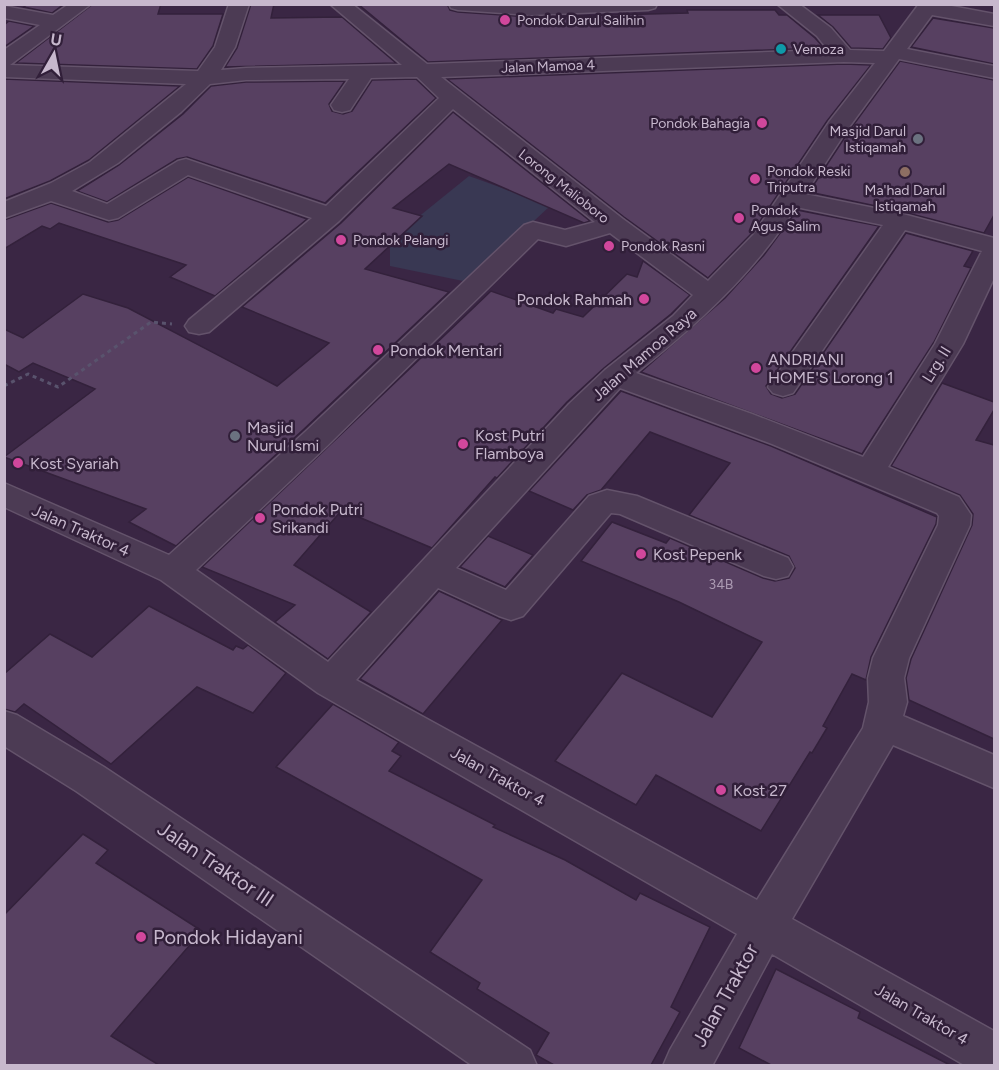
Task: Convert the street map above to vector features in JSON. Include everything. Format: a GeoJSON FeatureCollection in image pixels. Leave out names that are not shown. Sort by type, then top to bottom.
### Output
{"type":"FeatureCollection","features":[{"type":"Feature","properties":{"kind":"street"},"geometry":{"type":"LineString","coordinates":[[4,60],[82,4]]}},
{"type":"Feature","properties":{"kind":"street"},"geometry":{"type":"LineString","coordinates":[[4,211],[92,171],[207,78],[228,40],[236,20],[239,4]]}},
{"type":"Feature","properties":{"kind":"street","name":"Lorong Malioboro"},"geometry":{"type":"LineString","coordinates":[[339,4],[452,98],[614,224],[710,295]]}},
{"type":"Feature","properties":{"kind":"street"},"geometry":{"type":"LineString","coordinates":[[458,4],[531,9],[648,4]]}},
{"type":"Feature","properties":{"kind":"street"},"geometry":{"type":"LineString","coordinates":[[786,4],[824,32],[844,56]]}},
{"type":"Feature","properties":{"kind":"street"},"geometry":{"type":"LineString","coordinates":[[929,6],[994,20]]}},
{"type":"Feature","properties":{"kind":"street","name":"Jalan Mamoa Raya"},"geometry":{"type":"LineString","coordinates":[[331,682],[580,411],[615,376],[683,322],[763,239],[837,127],[929,6]]}},
{"type":"Feature","properties":{"kind":"street"},"geometry":{"type":"LineString","coordinates":[[4,12],[57,22]]}},
{"type":"Feature","properties":{"kind":"street","name":"Jalan Mamoa 4"},"geometry":{"type":"LineString","coordinates":[[4,71],[207,78],[246,74],[422,71],[891,55],[994,72]]}},
{"type":"Feature","properties":{"kind":"street"},"geometry":{"type":"LineString","coordinates":[[342,105],[365,71]]}},
{"type":"Feature","properties":{"kind":"street"},"geometry":{"type":"LineString","coordinates":[[199,326],[330,216],[452,98]]}},
{"type":"Feature","properties":{"kind":"street"},"geometry":{"type":"LineString","coordinates":[[50,192],[109,213],[186,166],[330,216]]}},
{"type":"Feature","properties":{"kind":"street"},"geometry":{"type":"LineString","coordinates":[[791,199],[899,220],[993,244]]}},
{"type":"Feature","properties":{"kind":"street"},"geometry":{"type":"LineString","coordinates":[[783,387],[899,220]]}},
{"type":"Feature","properties":{"kind":"street"},"geometry":{"type":"LineString","coordinates":[[173,571],[316,439],[533,230],[566,238],[614,224]]}},
{"type":"Feature","properties":{"kind":"street","name":"Lrg. II"},"geometry":{"type":"LineString","coordinates":[[870,470],[949,344],[993,244]]}},
{"type":"Feature","properties":{"kind":"street"},"geometry":{"type":"LineString","coordinates":[[615,376],[681,398],[870,470]]}},
{"type":"Feature","properties":{"kind":"street","name":"Jalan Traktor"},"geometry":{"type":"LineString","coordinates":[[686,1065],[765,925],[881,731],[888,702],[886,678],[891,658],[954,525],[955,515],[948,505],[870,470]]}},
{"type":"Feature","properties":{"kind":"street","name":"Jalan Traktor 4"},"geometry":{"type":"LineString","coordinates":[[4,494],[173,571],[331,682],[994,1056]]}},
{"type":"Feature","properties":{"kind":"street"},"geometry":{"type":"LineString","coordinates":[[434,572],[511,607],[600,504],[607,501],[626,504],[776,567]]}},
{"type":"Feature","properties":{"kind":"street"},"geometry":{"type":"LineString","coordinates":[[883,724],[994,772]]}},
{"type":"Feature","properties":{"kind":"street","name":"Jalan Traktor III"},"geometry":{"type":"LineString","coordinates":[[4,726],[90,779],[514,1065]]}},
{"type":"Feature","properties":{"kind":"path"},"geometry":{"type":"LineString","coordinates":[[4,386],[28,374],[58,387],[151,322],[199,326]]}},
{"type":"Feature","properties":{"kind":"shaded area"},"geometry":{"type":"Polygon","coordinates":[[[469,176],[539,201],[549,207],[468,282],[390,266],[390,245],[396,235],[469,176]]]}},
{"type":"Feature","properties":{"kind":"building"},"geometry":{"type":"Polygon","coordinates":[[[27,4],[64,4],[52,13],[24,7],[27,4]]]}},
{"type":"Feature","properties":{"kind":"building"},"geometry":{"type":"Polygon","coordinates":[[[93,4],[161,4],[158,14],[223,14],[213,46],[197,69],[16,63],[93,4]]]}},
{"type":"Feature","properties":{"kind":"building"},"geometry":{"type":"Polygon","coordinates":[[[251,4],[274,4],[271,18],[342,17],[396,63],[225,67],[237,48],[251,4]]]}},
{"type":"Feature","properties":{"kind":"building"},"geometry":{"type":"Polygon","coordinates":[[[358,4],[447,4],[450,10],[458,12],[531,17],[688,13],[687,10],[775,10],[779,15],[787,15],[824,48],[428,62],[358,4]]]}},
{"type":"Feature","properties":{"kind":"building"},"geometry":{"type":"Polygon","coordinates":[[[818,15],[879,15],[891,38],[883,49],[851,48],[833,27],[818,15]]]}},
{"type":"Feature","properties":{"kind":"building"},"geometry":{"type":"Polygon","coordinates":[[[933,18],[994,28],[994,64],[911,47],[933,18]]]}},
{"type":"Feature","properties":{"kind":"building"},"geometry":{"type":"Polygon","coordinates":[[[9,21],[34,26],[4,47],[4,25],[9,21]]]}},
{"type":"Feature","properties":{"kind":"building"},"geometry":{"type":"Polygon","coordinates":[[[900,61],[994,80],[994,215],[984,233],[900,211],[809,192],[849,131],[900,61]]]}},
{"type":"Feature","properties":{"kind":"building"},"geometry":{"type":"Polygon","coordinates":[[[844,64],[871,65],[827,121],[752,233],[708,278],[624,217],[447,79],[844,64]]]}},
{"type":"Feature","properties":{"kind":"building"},"geometry":{"type":"Polygon","coordinates":[[[4,79],[180,86],[89,160],[50,181],[4,199],[4,79]]]}},
{"type":"Feature","properties":{"kind":"building"},"geometry":{"type":"Polygon","coordinates":[[[416,79],[436,98],[325,203],[187,157],[177,159],[107,202],[77,191],[119,165],[183,114],[211,86],[246,82],[345,81],[329,104],[332,111],[343,114],[352,111],[372,80],[416,79]]]}},
{"type":"Feature","properties":{"kind":"building"},"geometry":{"type":"Polygon","coordinates":[[[453,112],[590,221],[584,223],[449,164],[393,208],[422,216],[365,269],[449,292],[176,546],[129,522],[146,509],[4,457],[95,389],[33,363],[19,372],[4,364],[4,329],[23,338],[83,294],[128,308],[277,386],[329,343],[242,307],[341,223],[453,112]]]}},
{"type":"Feature","properties":{"kind":"building"},"geometry":{"type":"Polygon","coordinates":[[[188,177],[307,219],[215,296],[170,277],[186,265],[59,223],[50,229],[42,226],[4,249],[4,220],[51,203],[108,222],[118,220],[188,177]]]}},
{"type":"Feature","properties":{"kind":"building"},"geometry":{"type":"Polygon","coordinates":[[[797,210],[879,226],[766,386],[771,394],[782,398],[795,394],[906,233],[973,251],[964,266],[971,268],[934,342],[862,454],[641,372],[725,298],[764,255],[797,210]]]}},
{"type":"Feature","properties":{"kind":"building"},"geometry":{"type":"Polygon","coordinates":[[[643,261],[690,295],[671,314],[604,368],[567,402],[497,478],[495,477],[432,548],[342,510],[294,565],[371,612],[328,659],[275,622],[295,605],[202,567],[491,291],[553,313],[556,309],[583,317],[627,274],[637,277],[643,261]]]}},
{"type":"Feature","properties":{"kind":"building"},"geometry":{"type":"Polygon","coordinates":[[[942,383],[994,402],[994,410],[976,440],[994,445],[994,739],[909,700],[906,678],[911,659],[972,525],[973,514],[960,495],[891,466],[942,383]]]}},
{"type":"Feature","properties":{"kind":"building"},"geometry":{"type":"Polygon","coordinates":[[[621,391],[771,446],[937,517],[936,524],[871,657],[866,680],[852,674],[823,726],[827,728],[761,831],[656,775],[636,805],[555,761],[622,673],[712,717],[762,642],[679,602],[581,561],[612,522],[666,543],[670,538],[763,578],[775,581],[789,578],[795,568],[789,556],[689,515],[730,463],[650,432],[601,490],[587,495],[573,510],[529,491],[621,391]]]}},
{"type":"Feature","properties":{"kind":"building"},"geometry":{"type":"Polygon","coordinates":[[[488,536],[533,555],[505,587],[460,567],[488,536]]]}},
{"type":"Feature","properties":{"kind":"building"},"geometry":{"type":"Polygon","coordinates":[[[439,591],[502,620],[423,714],[360,679],[439,591]]]}},
{"type":"Feature","properties":{"kind":"building"},"geometry":{"type":"Polygon","coordinates":[[[149,606],[233,650],[236,646],[243,649],[248,645],[286,673],[253,713],[197,687],[111,764],[24,704],[15,712],[4,709],[4,674],[50,634],[92,657],[149,606]]]}},
{"type":"Feature","properties":{"kind":"building"},"geometry":{"type":"Polygon","coordinates":[[[333,704],[399,742],[392,751],[401,756],[389,771],[495,825],[493,827],[565,860],[636,900],[640,893],[710,927],[671,1007],[680,1012],[651,1065],[554,1065],[536,1055],[549,1033],[477,989],[480,983],[430,952],[482,880],[276,767],[333,704]]]}},
{"type":"Feature","properties":{"kind":"building"},"geometry":{"type":"Polygon","coordinates":[[[83,834],[108,850],[96,863],[202,931],[111,1036],[159,1065],[4,1065],[4,915],[83,834]]]}},
{"type":"Feature","properties":{"kind":"building"},"geometry":{"type":"Polygon","coordinates":[[[776,969],[860,1012],[858,1018],[950,1065],[771,1065],[739,1048],[776,969]]]}},
{"type":"Feature","properties":{"kind":"place","name":"Pondok Darul Salihin"},"geometry":{"type":"Point","coordinates":[505,20]}},
{"type":"Feature","properties":{"kind":"place","name":"Vemoza"},"geometry":{"type":"Point","coordinates":[781,49]}},
{"type":"Feature","properties":{"kind":"place","name":"Pondok Bahagia"},"geometry":{"type":"Point","coordinates":[762,123]}},
{"type":"Feature","properties":{"kind":"place","name":"Masjid Darul Istiqamah"},"geometry":{"type":"Point","coordinates":[918,139]}},
{"type":"Feature","properties":{"kind":"place","name":"Ma'had Darul Istiqamah"},"geometry":{"type":"Point","coordinates":[905,172]}},
{"type":"Feature","properties":{"kind":"place","name":"Pondok Reski Triputra"},"geometry":{"type":"Point","coordinates":[755,179]}},
{"type":"Feature","properties":{"kind":"place","name":"Pondok Agus Salim"},"geometry":{"type":"Point","coordinates":[739,218]}},
{"type":"Feature","properties":{"kind":"place","name":"Pondok Pelangi"},"geometry":{"type":"Point","coordinates":[341,240]}},
{"type":"Feature","properties":{"kind":"place","name":"Pondok Rasni"},"geometry":{"type":"Point","coordinates":[609,246]}},
{"type":"Feature","properties":{"kind":"place","name":"Pondok Rahmah"},"geometry":{"type":"Point","coordinates":[644,299]}},
{"type":"Feature","properties":{"kind":"place","name":"Pondok Mentari"},"geometry":{"type":"Point","coordinates":[378,350]}},
{"type":"Feature","properties":{"kind":"place","name":"ANDRIANI HOME'S Lorong 1"},"geometry":{"type":"Point","coordinates":[756,368]}},
{"type":"Feature","properties":{"kind":"place","name":"Masjid Nurul Ismi"},"geometry":{"type":"Point","coordinates":[235,436]}},
{"type":"Feature","properties":{"kind":"place","name":"Kost Putri Flamboya"},"geometry":{"type":"Point","coordinates":[463,444]}},
{"type":"Feature","properties":{"kind":"place","name":"Kost Syariah"},"geometry":{"type":"Point","coordinates":[18,463]}},
{"type":"Feature","properties":{"kind":"place","name":"Pondok Putri Srikandi"},"geometry":{"type":"Point","coordinates":[260,518]}},
{"type":"Feature","properties":{"kind":"place","name":"Kost Pepenk"},"geometry":{"type":"Point","coordinates":[641,554]}},
{"type":"Feature","properties":{"kind":"place","name":"Kost 27"},"geometry":{"type":"Point","coordinates":[721,790]}},
{"type":"Feature","properties":{"kind":"place","name":"Pondok Hidayani"},"geometry":{"type":"Point","coordinates":[141,937]}}]}
